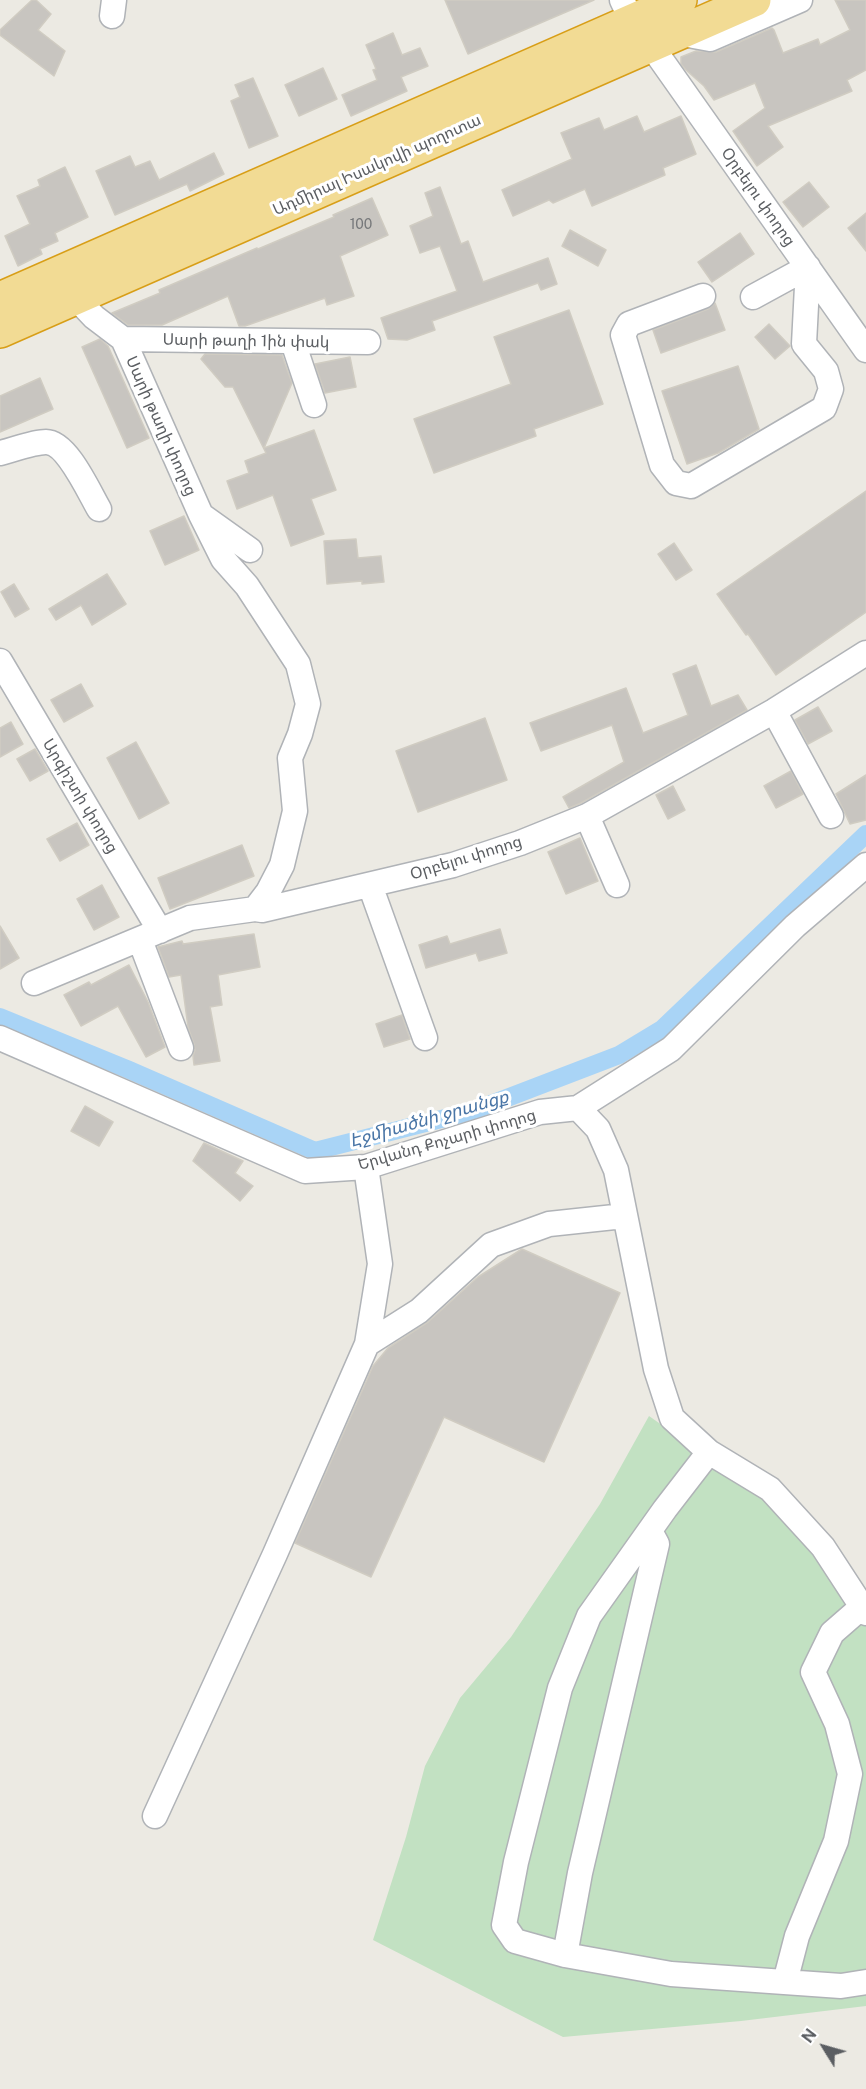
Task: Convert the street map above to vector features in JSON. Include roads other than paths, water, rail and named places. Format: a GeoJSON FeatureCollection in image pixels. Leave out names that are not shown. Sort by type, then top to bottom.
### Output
{"type":"FeatureCollection","features":[{"type":"Feature","properties":{"kind":"highway","name":"Ադմիրալ Իսակովի պողոտա"},"geometry":{"type":"LineString","coordinates":[[0,299],[658,15],[754,0]]}},
{"type":"Feature","properties":{"kind":"highway","name":"Ադմիրալ Իսակովի պողոտա"},"geometry":{"type":"LineString","coordinates":[[0,331],[76,298],[658,15]]}},
{"type":"Feature","properties":{"kind":"street"},"geometry":{"type":"LineString","coordinates":[[658,15],[710,39],[800,0]]}},
{"type":"Feature","properties":{"kind":"street","name":"Օրբելու փողոց"},"geometry":{"type":"LineString","coordinates":[[658,15],[808,267],[866,350]]}},
{"type":"Feature","properties":{"kind":"street"},"geometry":{"type":"LineString","coordinates":[[703,296],[629,324],[623,335],[662,465],[676,483],[691,486],[824,408],[831,388],[826,371],[804,344],[808,267]]}},
{"type":"Feature","properties":{"kind":"street"},"geometry":{"type":"LineString","coordinates":[[753,297],[808,267]]}},
{"type":"Feature","properties":{"kind":"street","name":"Սարի թաղի փողոց"},"geometry":{"type":"LineString","coordinates":[[76,298],[94,317],[123,339],[201,515],[250,550]]}},
{"type":"Feature","properties":{"kind":"street","name":"Սարի թաղի 1ին փակ"},"geometry":{"type":"LineString","coordinates":[[123,339],[368,342]]}},
{"type":"Feature","properties":{"kind":"street"},"geometry":{"type":"LineString","coordinates":[[293,342],[314,405]]}},
{"type":"Feature","properties":{"kind":"street"},"geometry":{"type":"LineString","coordinates":[[0,453],[47,441],[60,446],[99,509]]}},
{"type":"Feature","properties":{"kind":"street"},"geometry":{"type":"LineString","coordinates":[[201,515],[223,559],[247,586],[298,664],[308,704],[300,734],[290,758],[295,811],[282,865],[268,892],[255,909]]}},
{"type":"Feature","properties":{"kind":"street","name":"Օրբելու փողոց"},"geometry":{"type":"LineString","coordinates":[[34,983],[190,918],[262,910],[453,865],[520,843],[587,816],[774,711],[866,653]]}},
{"type":"Feature","properties":{"kind":"street","name":"Արգիշտի փողոց"},"geometry":{"type":"LineString","coordinates":[[0,661],[150,935],[181,1048]]}},
{"type":"Feature","properties":{"kind":"street"},"geometry":{"type":"LineString","coordinates":[[774,711],[831,816]]}},
{"type":"Feature","properties":{"kind":"street"},"geometry":{"type":"LineString","coordinates":[[587,816],[616,885]]}},
{"type":"Feature","properties":{"kind":"street","name":"Երվանդ Քոչարի փողոց"},"geometry":{"type":"LineString","coordinates":[[0,1038],[305,1171],[366,1167],[540,1112],[578,1108],[671,1049],[795,926],[866,865]]}},
{"type":"Feature","properties":{"kind":"street"},"geometry":{"type":"LineString","coordinates":[[370,885],[425,1038]]}},
{"type":"Feature","properties":{"kind":"street"},"geometry":{"type":"LineString","coordinates":[[578,1108],[598,1129],[616,1170],[656,1369],[672,1418],[709,1452],[770,1489],[823,1547],[864,1609],[832,1632],[813,1671],[837,1724],[850,1774],[836,1841],[796,1936],[785,1982]]}},
{"type":"Feature","properties":{"kind":"street"},"geometry":{"type":"LineString","coordinates":[[156,1816],[367,1344],[380,1264],[366,1167]]}},
{"type":"Feature","properties":{"kind":"street"},"geometry":{"type":"LineString","coordinates":[[367,1344],[419,1311],[491,1245],[549,1224],[624,1216]]}},
{"type":"Feature","properties":{"kind":"street"},"geometry":{"type":"LineString","coordinates":[[709,1452],[589,1616],[560,1688],[516,1862],[504,1925],[515,1941],[565,1955],[671,1974],[841,1986],[866,1982]]}},
{"type":"Feature","properties":{"kind":"street"},"geometry":{"type":"LineString","coordinates":[[565,1955],[580,1873],[657,1544],[650,1531]]}},
{"type":"Feature","properties":{"kind":"waterway","name":"Էջմիածնի ջրանցք"},"geometry":{"type":"LineString","coordinates":[[0,1017],[127,1069],[315,1151],[473,1111],[619,1055],[662,1029],[866,834]]}}]}
